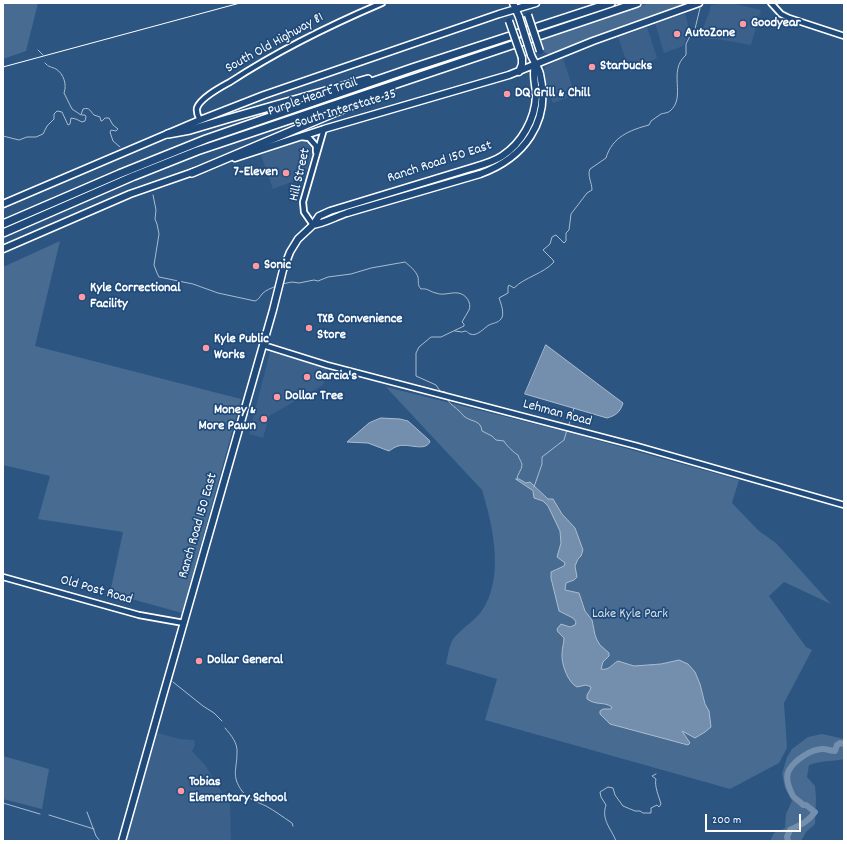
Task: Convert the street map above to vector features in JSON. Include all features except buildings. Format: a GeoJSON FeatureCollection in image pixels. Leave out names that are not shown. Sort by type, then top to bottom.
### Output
{"type":"FeatureCollection","features":[{"type":"Feature","properties":{"kind":"highway","name":"Purple Heart Trail"},"geometry":{"type":"LineString","coordinates":[[3,224],[194,143],[412,68],[611,3]]}},
{"type":"Feature","properties":{"kind":"highway","name":"Purple Heart Trail"},"geometry":{"type":"LineString","coordinates":[[3,233],[134,176],[198,151],[637,3]]}},
{"type":"Feature","properties":{"kind":"highway"},"geometry":{"type":"LineString","coordinates":[[168,134],[190,130],[322,91],[412,68]]}},
{"type":"Feature","properties":{"kind":"highway"},"geometry":{"type":"LineString","coordinates":[[192,173],[382,94],[417,77]]}},
{"type":"Feature","properties":{"kind":"main road","name":"South Interstate 35"},"geometry":{"type":"LineString","coordinates":[[3,249],[130,194],[324,129],[519,72],[593,41],[699,3]]}},
{"type":"Feature","properties":{"kind":"main road"},"geometry":{"type":"LineString","coordinates":[[535,4],[528,15],[540,51],[543,55],[550,59]]}},
{"type":"Feature","properties":{"kind":"main road"},"geometry":{"type":"LineString","coordinates":[[3,204],[264,94],[499,14],[515,6],[535,4]]}},
{"type":"Feature","properties":{"kind":"main road"},"geometry":{"type":"LineString","coordinates":[[515,6],[535,65]]}},
{"type":"Feature","properties":{"kind":"main road"},"geometry":{"type":"LineString","coordinates":[[499,14],[503,15],[509,21],[522,58],[522,64],[519,72]]}},
{"type":"Feature","properties":{"kind":"main road","name":"Ranch Road 150 East"},"geometry":{"type":"LineString","coordinates":[[122,841],[153,727],[184,623],[280,282],[290,252],[298,239],[313,225],[319,216],[330,211],[489,162],[502,156],[521,137],[530,123],[536,96],[533,74],[535,65]]}},
{"type":"Feature","properties":{"kind":"main road","name":"Ranch Road 150 East"},"geometry":{"type":"LineString","coordinates":[[313,225],[323,223],[347,213],[494,169],[514,155],[524,146],[530,137],[542,108],[542,83],[540,72],[535,65]]}},
{"type":"Feature","properties":{"kind":"main road"},"geometry":{"type":"LineString","coordinates":[[420,183],[422,190]]}},
{"type":"Feature","properties":{"kind":"street","name":"South Old Highway 81"},"geometry":{"type":"LineString","coordinates":[[200,120],[197,108],[205,98],[226,84],[275,54],[310,35],[382,3]]}},
{"type":"Feature","properties":{"kind":"street"},"geometry":{"type":"LineString","coordinates":[[771,3],[781,14],[789,18],[844,36]]}},
{"type":"Feature","properties":{"kind":"street","name":"Hill Street"},"geometry":{"type":"LineString","coordinates":[[313,225],[304,212],[303,202],[324,129]]}},
{"type":"Feature","properties":{"kind":"street"},"geometry":{"type":"LineString","coordinates":[[299,137],[310,138],[316,146],[316,156]]}},
{"type":"Feature","properties":{"kind":"street","name":"Lehman Road"},"geometry":{"type":"LineString","coordinates":[[263,345],[327,365],[625,443],[844,505]]}},
{"type":"Feature","properties":{"kind":"street","name":"Old Post Road"},"geometry":{"type":"LineString","coordinates":[[3,577],[139,615],[184,623]]}},
{"type":"Feature","properties":{"kind":"shaded area"},"geometry":{"type":"Polygon","coordinates":[[[720,3],[731,3],[761,10],[751,45],[717,39],[702,39],[702,31],[710,10],[710,6],[720,3]]]}},
{"type":"Feature","properties":{"kind":"shaded area"},"geometry":{"type":"Polygon","coordinates":[[[685,14],[690,31],[683,46],[664,53],[655,23],[685,14]]]}},
{"type":"Feature","properties":{"kind":"shaded area"},"geometry":{"type":"Polygon","coordinates":[[[647,27],[657,58],[630,72],[618,37],[647,27]]]}},
{"type":"Feature","properties":{"kind":"shaded area"},"geometry":{"type":"Polygon","coordinates":[[[563,58],[575,95],[553,103],[543,73],[545,67],[563,58]]]}},
{"type":"Feature","properties":{"kind":"shaded area"},"geometry":{"type":"Polygon","coordinates":[[[299,141],[306,142],[311,147],[312,155],[304,177],[273,189],[261,155],[299,141]]]}},
{"type":"Feature","properties":{"kind":"shaded area"},"geometry":{"type":"Polygon","coordinates":[[[546,345],[623,403],[618,413],[607,418],[525,394],[546,345]]]}},
{"type":"Feature","properties":{"kind":"shaded area"},"geometry":{"type":"Polygon","coordinates":[[[270,352],[328,368],[323,385],[269,416],[263,438],[249,434],[270,352]]]}},
{"type":"Feature","properties":{"kind":"shaded area"},"geometry":{"type":"Polygon","coordinates":[[[381,418],[408,421],[430,442],[427,445],[420,447],[403,445],[397,446],[389,451],[368,443],[347,442],[369,423],[381,418]]]}},
{"type":"Feature","properties":{"kind":"shaded area"},"geometry":{"type":"Polygon","coordinates":[[[516,479],[526,483],[530,482],[548,499],[553,499],[562,514],[575,528],[583,550],[575,566],[577,577],[566,583],[565,590],[579,593],[585,611],[592,620],[597,640],[609,653],[609,656],[603,662],[601,669],[608,668],[618,661],[634,666],[661,664],[679,660],[688,664],[695,672],[705,704],[709,711],[711,727],[695,738],[682,731],[690,743],[688,745],[610,724],[600,714],[600,711],[603,709],[611,709],[612,707],[587,699],[587,695],[591,687],[586,685],[577,687],[568,677],[562,658],[564,638],[557,629],[561,624],[570,627],[575,625],[576,622],[573,618],[559,611],[551,578],[551,572],[564,566],[565,563],[557,557],[561,543],[560,531],[548,506],[543,501],[534,498],[533,491],[516,479]]]}},
{"type":"Feature","properties":{"kind":"shaded area","name":"Tobias Elementary School"},"geometry":{"type":"Polygon","coordinates":[[[157,733],[180,739],[194,740],[195,745],[192,751],[205,765],[230,805],[231,841],[126,841],[157,733]]]}},
{"type":"Feature","properties":{"kind":"green space"},"geometry":{"type":"Polygon","coordinates":[[[3,3],[38,3],[26,51],[3,59],[3,3]]]}},
{"type":"Feature","properties":{"kind":"green space"},"geometry":{"type":"Polygon","coordinates":[[[649,3],[694,3],[602,34],[552,54],[547,54],[541,47],[539,41],[649,3]]]}},
{"type":"Feature","properties":{"kind":"green space"},"geometry":{"type":"Polygon","coordinates":[[[60,241],[35,346],[241,399],[182,613],[110,593],[123,532],[38,519],[50,476],[3,465],[3,267],[60,241]]]}},
{"type":"Feature","properties":{"kind":"green space","name":"Lake Kyle Park"},"geometry":{"type":"Polygon","coordinates":[[[386,387],[571,433],[739,480],[732,503],[759,531],[776,543],[831,604],[784,582],[769,596],[806,647],[812,650],[784,703],[787,748],[779,763],[730,789],[485,720],[497,679],[446,664],[452,641],[457,634],[481,612],[488,599],[493,584],[495,552],[490,520],[482,490],[386,387]]]}},
{"type":"Feature","properties":{"kind":"green space"},"geometry":{"type":"Polygon","coordinates":[[[822,734],[844,739],[844,759],[818,762],[809,765],[807,777],[815,786],[815,824],[806,832],[801,841],[770,841],[774,833],[785,828],[786,814],[792,801],[785,788],[782,774],[787,757],[792,749],[808,737],[822,734]]]}},
{"type":"Feature","properties":{"kind":"green space"},"geometry":{"type":"Polygon","coordinates":[[[3,756],[49,769],[42,809],[3,799],[3,756]]]}},
{"type":"Feature","properties":{"kind":"waterway"},"geometry":{"type":"LineString","coordinates":[[455,331],[466,331],[473,335],[500,320],[503,312],[499,298],[508,293],[509,285],[514,288],[523,281],[545,270],[554,262],[543,250],[550,244],[552,237],[556,235],[564,243],[566,241],[566,233],[569,230],[571,214],[587,193],[592,190],[589,174],[590,169],[606,158],[617,140],[635,129],[649,125],[651,121],[661,114],[669,112],[675,105],[678,91],[678,69],[681,61],[686,55],[686,44],[695,29],[700,8]]}},
{"type":"Feature","properties":{"kind":"waterway"},"geometry":{"type":"LineString","coordinates":[[38,50],[43,55]]}},
{"type":"Feature","properties":{"kind":"waterway"},"geometry":{"type":"LineString","coordinates":[[45,63],[59,71],[63,77],[65,87],[64,93],[72,109],[81,115],[83,109],[89,109],[94,115],[100,117],[101,121],[105,118],[109,118],[113,125],[118,129],[116,131],[111,130],[110,132],[113,141],[120,147]]}},
{"type":"Feature","properties":{"kind":"waterway"},"geometry":{"type":"LineString","coordinates":[[3,136],[19,140],[27,137],[36,137],[43,134],[47,126],[54,119],[54,114],[57,111],[62,112],[68,125],[70,124],[71,118],[82,122],[85,121],[86,117],[85,115],[82,115]]}},
{"type":"Feature","properties":{"kind":"waterway"},"geometry":{"type":"LineString","coordinates":[[153,195],[156,210],[155,219],[159,234],[154,265],[159,277],[193,284],[218,293],[255,301],[265,291],[277,286]]}},
{"type":"Feature","properties":{"kind":"waterway"},"geometry":{"type":"LineString","coordinates":[[282,284],[314,280],[318,281],[328,277],[351,274],[371,268],[405,262],[416,273],[421,289],[439,294],[455,293],[464,295],[470,305],[469,310],[462,322],[464,326],[441,337],[431,337],[419,347],[416,353],[416,376],[436,385],[440,391],[445,392]]}},
{"type":"Feature","properties":{"kind":"waterway"},"geometry":{"type":"LineString","coordinates":[[447,398],[451,404],[464,416],[478,423],[482,431],[492,436],[496,440],[504,441],[518,455],[522,465],[517,479]]}},
{"type":"Feature","properties":{"kind":"waterway"},"geometry":{"type":"LineString","coordinates":[[569,424],[574,408]]}},
{"type":"Feature","properties":{"kind":"waterway"},"geometry":{"type":"LineString","coordinates":[[534,487],[542,464],[542,457],[564,440],[567,430]]}},
{"type":"Feature","properties":{"kind":"waterway"},"geometry":{"type":"LineString","coordinates":[[173,682],[214,713],[222,721]]}},
{"type":"Feature","properties":{"kind":"waterway"},"geometry":{"type":"LineString","coordinates":[[225,728],[232,736],[237,749],[235,772],[239,786],[244,794],[292,823],[293,826]]}},
{"type":"Feature","properties":{"kind":"waterway"},"geometry":{"type":"LineString","coordinates":[[788,841],[787,837],[790,830],[807,821],[815,812],[806,805],[803,805],[793,796],[787,776],[789,770],[795,762],[813,751],[818,749],[835,751],[837,745],[840,743],[844,744]]}},
{"type":"Feature","properties":{"kind":"waterway"},"geometry":{"type":"LineString","coordinates":[[616,841],[607,824],[605,815],[606,805],[600,792],[608,787],[613,788],[615,795],[623,806],[635,811],[651,813],[651,808],[657,805],[659,807],[661,804],[656,788],[656,779],[652,776],[656,774]]}},
{"type":"Feature","properties":{"kind":"waterway"},"geometry":{"type":"LineString","coordinates":[[3,803],[40,814]]}},
{"type":"Feature","properties":{"kind":"waterway"},"geometry":{"type":"LineString","coordinates":[[87,812],[96,836],[100,841]]}},
{"type":"Feature","properties":{"kind":"waterway"},"geometry":{"type":"LineString","coordinates":[[49,815],[94,829]]}},
{"type":"Feature","properties":{"kind":"railway"},"geometry":{"type":"LineString","coordinates":[[3,67],[240,3]]}},
{"type":"Feature","properties":{"kind":"place","name":"Goodyear"},"geometry":{"type":"Point","coordinates":[743,24]}},
{"type":"Feature","properties":{"kind":"place","name":"AutoZone"},"geometry":{"type":"Point","coordinates":[677,34]}},
{"type":"Feature","properties":{"kind":"place","name":"Starbucks"},"geometry":{"type":"Point","coordinates":[592,67]}},
{"type":"Feature","properties":{"kind":"place","name":"DQ Grill & Chill"},"geometry":{"type":"Point","coordinates":[507,94]}},
{"type":"Feature","properties":{"kind":"place","name":"7-Eleven"},"geometry":{"type":"Point","coordinates":[286,173]}},
{"type":"Feature","properties":{"kind":"place","name":"Sonic"},"geometry":{"type":"Point","coordinates":[256,266]}},
{"type":"Feature","properties":{"kind":"place","name":"Kyle Correctional Facility"},"geometry":{"type":"Point","coordinates":[82,297]}},
{"type":"Feature","properties":{"kind":"place","name":"TXB Convenience Store"},"geometry":{"type":"Point","coordinates":[309,328]}},
{"type":"Feature","properties":{"kind":"place","name":"Kyle Public Works"},"geometry":{"type":"Point","coordinates":[206,348]}},
{"type":"Feature","properties":{"kind":"place","name":"Garcia's"},"geometry":{"type":"Point","coordinates":[307,377]}},
{"type":"Feature","properties":{"kind":"place","name":"Dollar Tree"},"geometry":{"type":"Point","coordinates":[277,397]}},
{"type":"Feature","properties":{"kind":"place","name":"Money & More Pawn"},"geometry":{"type":"Point","coordinates":[264,419]}},
{"type":"Feature","properties":{"kind":"place","name":"Dollar General"},"geometry":{"type":"Point","coordinates":[199,661]}},
{"type":"Feature","properties":{"kind":"place","name":"Tobias Elementary School"},"geometry":{"type":"Point","coordinates":[181,791]}}]}
